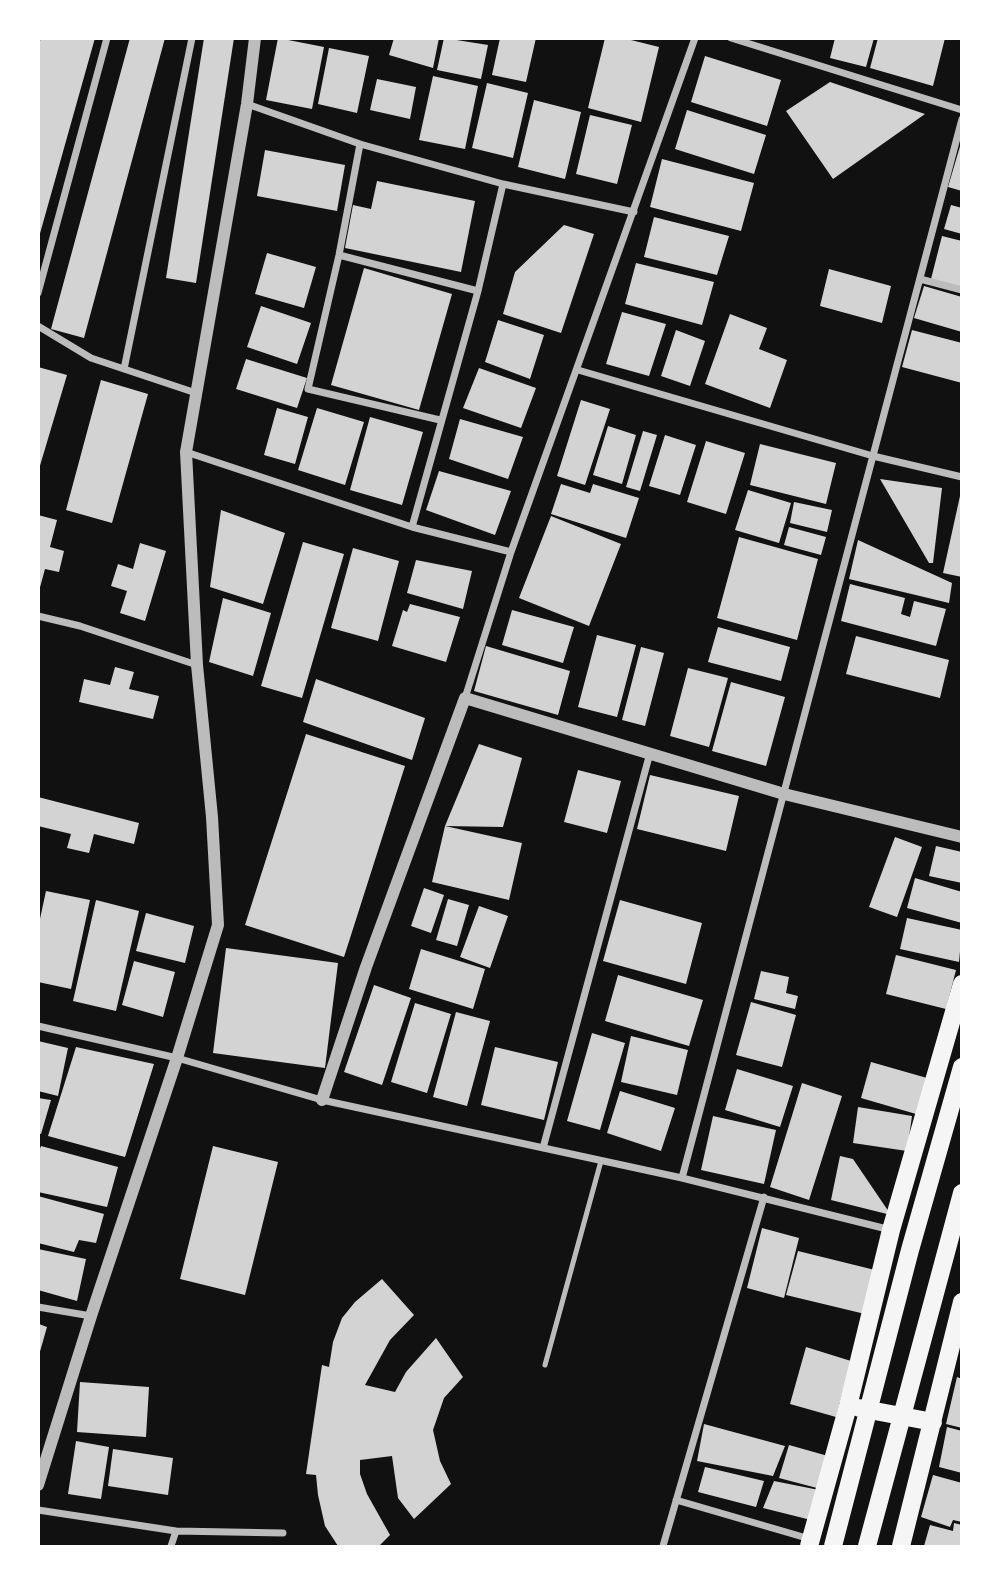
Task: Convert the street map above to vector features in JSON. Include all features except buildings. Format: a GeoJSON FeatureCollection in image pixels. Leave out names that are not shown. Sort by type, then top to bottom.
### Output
{"type":"FeatureCollection","features":[{"type":"Feature","properties":{"kind":"main road"},"geometry":{"type":"LineString","coordinates":[[810,1543],[848,1406],[891,1230],[961,984]]}},
{"type":"Feature","properties":{"kind":"main road"},"geometry":{"type":"LineString","coordinates":[[834,1546],[910,1250],[961,1067]]}},
{"type":"Feature","properties":{"kind":"main road"},"geometry":{"type":"LineString","coordinates":[[867,1546],[961,1193]]}},
{"type":"Feature","properties":{"kind":"main road"},"geometry":{"type":"LineString","coordinates":[[901,1546],[961,1302]]}},
{"type":"Feature","properties":{"kind":"main road"},"geometry":{"type":"LineString","coordinates":[[848,1406],[933,1422]]}},
{"type":"Feature","properties":{"kind":"street"},"geometry":{"type":"LineString","coordinates":[[38,293],[107,38]]}},
{"type":"Feature","properties":{"kind":"street"},"geometry":{"type":"LineString","coordinates":[[124,369],[192,38]]}},
{"type":"Feature","properties":{"kind":"street"},"geometry":{"type":"LineString","coordinates":[[38,1485],[218,925],[212,817],[197,665],[186,452],[247,104],[255,38]]}},
{"type":"Feature","properties":{"kind":"street"},"geometry":{"type":"LineString","coordinates":[[322,1100],[366,967],[465,698],[511,551],[695,38]]}},
{"type":"Feature","properties":{"kind":"street"},"geometry":{"type":"LineString","coordinates":[[732,38],[961,110]]}},
{"type":"Feature","properties":{"kind":"street"},"geometry":{"type":"LineString","coordinates":[[247,104],[360,144],[503,184],[634,212]]}},
{"type":"Feature","properties":{"kind":"street"},"geometry":{"type":"LineString","coordinates":[[682,1178],[961,119]]}},
{"type":"Feature","properties":{"kind":"street"},"geometry":{"type":"LineString","coordinates":[[360,144],[339,255],[308,389],[440,420]]}},
{"type":"Feature","properties":{"kind":"street"},"geometry":{"type":"LineString","coordinates":[[412,527],[478,291],[503,184]]}},
{"type":"Feature","properties":{"kind":"street"},"geometry":{"type":"LineString","coordinates":[[339,255],[478,291]]}},
{"type":"Feature","properties":{"kind":"street"},"geometry":{"type":"LineString","coordinates":[[920,279],[961,290]]}},
{"type":"Feature","properties":{"kind":"street"},"geometry":{"type":"LineString","coordinates":[[38,326],[91,358],[196,393]]}},
{"type":"Feature","properties":{"kind":"street"},"geometry":{"type":"LineString","coordinates":[[578,370],[873,456],[961,477]]}},
{"type":"Feature","properties":{"kind":"street"},"geometry":{"type":"LineString","coordinates":[[186,452],[412,527],[511,551]]}},
{"type":"Feature","properties":{"kind":"street"},"geometry":{"type":"LineString","coordinates":[[38,616],[80,626],[197,665]]}},
{"type":"Feature","properties":{"kind":"street"},"geometry":{"type":"LineString","coordinates":[[465,698],[784,794],[961,837]]}},
{"type":"Feature","properties":{"kind":"street"},"geometry":{"type":"LineString","coordinates":[[542,1148],[650,753]]}},
{"type":"Feature","properties":{"kind":"street"},"geometry":{"type":"LineString","coordinates":[[38,1026],[177,1058],[322,1100],[682,1178],[891,1230]]}},
{"type":"Feature","properties":{"kind":"street"},"geometry":{"type":"LineString","coordinates":[[663,1546],[764,1197]]}},
{"type":"Feature","properties":{"kind":"street"},"geometry":{"type":"LineString","coordinates":[[38,1307],[91,1316]]}},
{"type":"Feature","properties":{"kind":"street"},"geometry":{"type":"LineString","coordinates":[[676,1500],[810,1543]]}},
{"type":"Feature","properties":{"kind":"street"},"geometry":{"type":"LineString","coordinates":[[38,1510],[176,1531],[283,1533]]}},
{"type":"Feature","properties":{"kind":"street"},"geometry":{"type":"LineString","coordinates":[[172,1546],[176,1531]]}},
{"type":"Feature","properties":{"kind":"lane"},"geometry":{"type":"LineString","coordinates":[[545,1364],[601,1161]]}}]}
